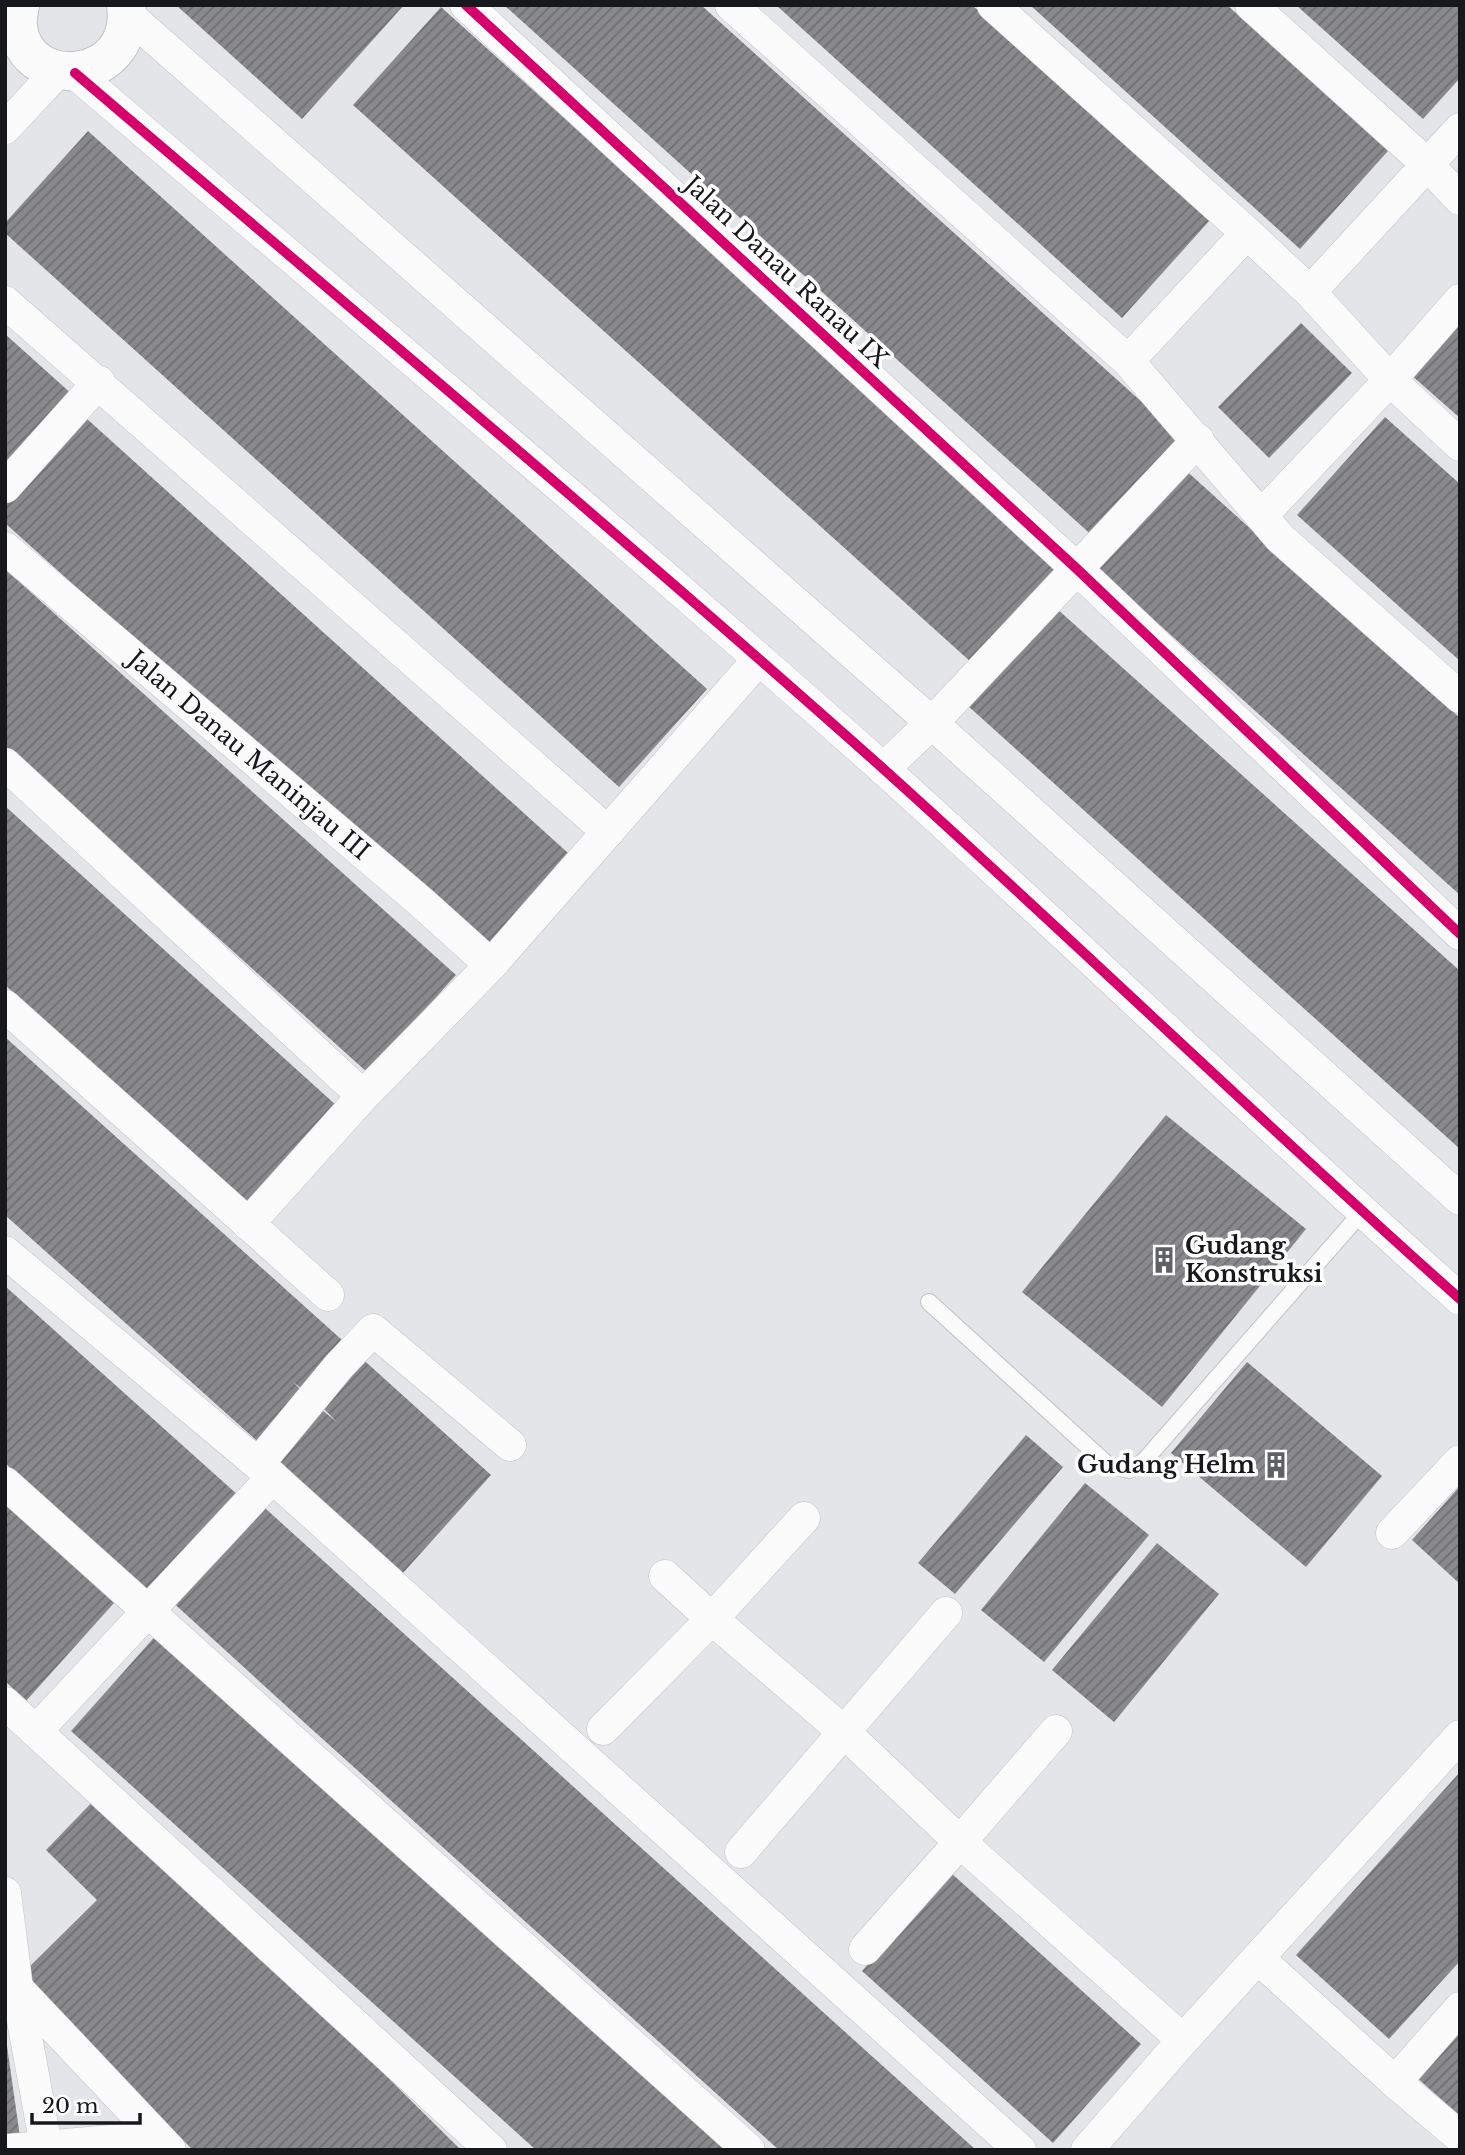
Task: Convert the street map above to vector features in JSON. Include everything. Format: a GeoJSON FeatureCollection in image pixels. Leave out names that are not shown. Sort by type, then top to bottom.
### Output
{"type":"FeatureCollection","features":[{"type":"Feature","properties":{"kind":"street","name":"Jalan Danau Ranau IX"},"geometry":{"type":"LineString","coordinates":[[466,5],[1077,569],[1460,934]]}},
{"type":"Feature","properties":{"kind":"street"},"geometry":{"type":"LineString","coordinates":[[731,5],[1128,361],[1280,538],[1460,697]]}},
{"type":"Feature","properties":{"kind":"street"},"geometry":{"type":"LineString","coordinates":[[993,5],[1310,292],[1390,380],[1460,445]]}},
{"type":"Feature","properties":{"kind":"street"},"geometry":{"type":"LineString","coordinates":[[1251,5],[1428,165],[1460,199]]}},
{"type":"Feature","properties":{"kind":"street"},"geometry":{"type":"LineString","coordinates":[[5,128],[66,72],[102,64],[121,42],[126,7]]}},
{"type":"Feature","properties":{"kind":"street"},"geometry":{"type":"LineString","coordinates":[[126,7],[932,723],[1460,1199]]}},
{"type":"Feature","properties":{"kind":"street"},"geometry":{"type":"LineString","coordinates":[[14,25],[25,47],[39,62],[66,72],[759,659],[883,769],[1362,1212],[1460,1299]]}},
{"type":"Feature","properties":{"kind":"street"},"geometry":{"type":"LineString","coordinates":[[1310,292],[1460,129]]}},
{"type":"Feature","properties":{"kind":"street"},"geometry":{"type":"LineString","coordinates":[[1128,361],[1247,233]]}},
{"type":"Feature","properties":{"kind":"street"},"geometry":{"type":"LineString","coordinates":[[1262,515],[1390,380],[1460,300]]}},
{"type":"Feature","properties":{"kind":"street"},"geometry":{"type":"LineString","coordinates":[[5,302],[608,832]]}},
{"type":"Feature","properties":{"kind":"street"},"geometry":{"type":"LineString","coordinates":[[5,487],[99,383]]}},
{"type":"Feature","properties":{"kind":"street"},"geometry":{"type":"LineString","coordinates":[[883,769],[932,723],[1198,440]]}},
{"type":"Feature","properties":{"kind":"street","name":"Jalan Danau Maninjau III"},"geometry":{"type":"LineString","coordinates":[[5,548],[421,902],[491,965]]}},
{"type":"Feature","properties":{"kind":"street"},"geometry":{"type":"LineString","coordinates":[[247,1224],[363,1096],[491,965],[759,659]]}},
{"type":"Feature","properties":{"kind":"street"},"geometry":{"type":"LineString","coordinates":[[5,764],[363,1096]]}},
{"type":"Feature","properties":{"kind":"street"},"geometry":{"type":"LineString","coordinates":[[5,1006],[328,1295]]}},
{"type":"Feature","properties":{"kind":"street"},"geometry":{"type":"LineString","coordinates":[[5,1252],[265,1470],[1020,2150]]}},
{"type":"Feature","properties":{"kind":"street"},"geometry":{"type":"LineString","coordinates":[[37,1730],[149,1611],[265,1470],[339,1366],[373,1330],[510,1445]]}},
{"type":"Feature","properties":{"kind":"street"},"geometry":{"type":"LineString","coordinates":[[1392,1533],[1460,1461]]}},
{"type":"Feature","properties":{"kind":"street"},"geometry":{"type":"LineString","coordinates":[[5,1483],[749,2150]]}},
{"type":"Feature","properties":{"kind":"street"},"geometry":{"type":"LineString","coordinates":[[603,1729],[712,1619],[804,1518]]}},
{"type":"Feature","properties":{"kind":"street"},"geometry":{"type":"LineString","coordinates":[[665,1576],[843,1731],[960,1842],[1183,2040]]}},
{"type":"Feature","properties":{"kind":"street"},"geometry":{"type":"LineString","coordinates":[[741,1852],[946,1613]]}},
{"type":"Feature","properties":{"kind":"street"},"geometry":{"type":"LineString","coordinates":[[5,1703],[491,2150]]}},
{"type":"Feature","properties":{"kind":"street"},"geometry":{"type":"LineString","coordinates":[[865,1949],[1056,1731]]}},
{"type":"Feature","properties":{"kind":"street"},"geometry":{"type":"LineString","coordinates":[[1087,2150],[1183,2040],[1460,1736]]}},
{"type":"Feature","properties":{"kind":"street"},"geometry":{"type":"LineString","coordinates":[[5,1893],[17,1988],[46,2146]]}},
{"type":"Feature","properties":{"kind":"street"},"geometry":{"type":"LineString","coordinates":[[1259,1959],[1460,2137]]}},
{"type":"Feature","properties":{"kind":"street"},"geometry":{"type":"LineString","coordinates":[[17,1988],[164,2144]]}},
{"type":"Feature","properties":{"kind":"street"},"geometry":{"type":"LineString","coordinates":[[1395,2082],[1460,2008]]}},
{"type":"Feature","properties":{"kind":"street"},"geometry":{"type":"LineString","coordinates":[[9,2150],[46,2146],[164,2144]]}},
{"type":"Feature","properties":{"kind":"lane"},"geometry":{"type":"LineString","coordinates":[[929,1302],[1108,1465],[1130,1470],[1144,1461],[1362,1212]]}},
{"type":"Feature","properties":{"kind":"building"},"geometry":{"type":"Polygon","coordinates":[[[176,5],[404,5],[302,119],[176,5]]]}},
{"type":"Feature","properties":{"kind":"building"},"geometry":{"type":"Polygon","coordinates":[[[504,5],[701,5],[1184,440],[1096,539],[504,5]]]}},
{"type":"Feature","properties":{"kind":"building"},"geometry":{"type":"Polygon","coordinates":[[[776,5],[972,5],[1210,220],[1122,318],[776,5]]]}},
{"type":"Feature","properties":{"kind":"building"},"geometry":{"type":"Polygon","coordinates":[[[1030,5],[1227,5],[1388,151],[1300,249],[1030,5]]]}},
{"type":"Feature","properties":{"kind":"building"},"geometry":{"type":"Polygon","coordinates":[[[1296,5],[1460,5],[1460,78],[1423,119],[1296,5]]]}},
{"type":"Feature","properties":{"kind":"building"},"geometry":{"type":"Polygon","coordinates":[[[441,7],[1060,565],[972,663],[353,105],[441,7]]]}},
{"type":"Feature","properties":{"kind":"building"},"geometry":{"type":"Polygon","coordinates":[[[88,131],[707,689],[619,787],[5,233],[5,223],[88,131]]]}},
{"type":"Feature","properties":{"kind":"building"},"geometry":{"type":"Polygon","coordinates":[[[1460,319],[1460,418],[1410,374],[1460,319]]]}},
{"type":"Feature","properties":{"kind":"building"},"geometry":{"type":"Polygon","coordinates":[[[1301,323],[1352,373],[1269,458],[1218,407],[1301,323]]]}},
{"type":"Feature","properties":{"kind":"building"},"geometry":{"type":"Polygon","coordinates":[[[5,334],[74,396],[5,472],[5,334]]]}},
{"type":"Feature","properties":{"kind":"building"},"geometry":{"type":"Polygon","coordinates":[[[76,409],[578,862],[491,961],[5,523],[5,487],[76,409]]]}},
{"type":"Feature","properties":{"kind":"building"},"geometry":{"type":"Polygon","coordinates":[[[1385,417],[1460,484],[1460,661],[1297,515],[1385,417]]]}},
{"type":"Feature","properties":{"kind":"building"},"geometry":{"type":"Polygon","coordinates":[[[1181,466],[1460,718],[1460,895],[1093,565],[1181,466]]]}},
{"type":"Feature","properties":{"kind":"building"},"geometry":{"type":"Polygon","coordinates":[[[5,569],[456,975],[368,1073],[5,746],[5,569]]]}},
{"type":"Feature","properties":{"kind":"building"},"geometry":{"type":"Polygon","coordinates":[[[1055,607],[1460,971],[1460,1149],[967,705],[1055,607]]]}},
{"type":"Feature","properties":{"kind":"building"},"geometry":{"type":"Polygon","coordinates":[[[5,806],[337,1106],[249,1204],[5,985],[5,806]]]}},
{"type":"Feature","properties":{"kind":"building"},"geometry":{"type":"Polygon","coordinates":[[[5,1037],[352,1349],[311,1396],[293,1382],[309,1398],[265,1448],[5,1215],[5,1037]]]}},
{"type":"Feature","properties":{"kind":"building","name":"Gudang Konstruksi"},"geometry":{"type":"Polygon","coordinates":[[[1166,1115],[1306,1229],[1162,1407],[1022,1292],[1166,1115]]]}},
{"type":"Feature","properties":{"kind":"building"},"geometry":{"type":"Polygon","coordinates":[[[5,1286],[239,1496],[151,1595],[5,1463],[5,1286]]]}},
{"type":"Feature","properties":{"kind":"building"},"geometry":{"type":"Polygon","coordinates":[[[357,1354],[491,1475],[403,1573],[269,1452],[317,1406],[337,1422],[317,1402],[357,1354]]]}},
{"type":"Feature","properties":{"kind":"building","name":"Gudang Helm"},"geometry":{"type":"Polygon","coordinates":[[[1247,1362],[1382,1476],[1306,1567],[1171,1453],[1247,1362]]]}},
{"type":"Feature","properties":{"kind":"building","name":"Gudang Helm"},"geometry":{"type":"Polygon","coordinates":[[[1026,1435],[1063,1467],[955,1594],[918,1563],[1026,1435]]]}},
{"type":"Feature","properties":{"kind":"building","name":"Gudang Helm"},"geometry":{"type":"Polygon","coordinates":[[[1085,1483],[1149,1535],[1044,1662],[981,1610],[1085,1483]]]}},
{"type":"Feature","properties":{"kind":"building"},"geometry":{"type":"Polygon","coordinates":[[[1460,1486],[1460,1584],[1412,1540],[1460,1486]]]}},
{"type":"Feature","properties":{"kind":"building"},"geometry":{"type":"Polygon","coordinates":[[[256,1500],[976,2150],[779,2150],[306,1724],[168,1598],[256,1500]]]}},
{"type":"Feature","properties":{"kind":"building"},"geometry":{"type":"Polygon","coordinates":[[[5,1504],[114,1603],[26,1701],[5,1681],[5,1504]]]}},
{"type":"Feature","properties":{"kind":"building","name":"Gudang Helm"},"geometry":{"type":"Polygon","coordinates":[[[1157,1543],[1219,1594],[1114,1722],[1052,1670],[1157,1543]]]}},
{"type":"Feature","properties":{"kind":"building"},"geometry":{"type":"Polygon","coordinates":[[[159,1632],[733,2150],[536,2150],[71,1731],[159,1632]]]}},
{"type":"Feature","properties":{"kind":"building"},"geometry":{"type":"Polygon","coordinates":[[[1460,1772],[1460,1961],[1389,2039],[1296,1955],[1460,1772]]]}},
{"type":"Feature","properties":{"kind":"building"},"geometry":{"type":"Polygon","coordinates":[[[99,1795],[461,2150],[193,2150],[19,1977],[97,1900],[46,1850],[99,1795]]]}},
{"type":"Feature","properties":{"kind":"building"},"geometry":{"type":"Polygon","coordinates":[[[950,1872],[1141,2044],[1053,2143],[862,1971],[950,1872]]]}},
{"type":"Feature","properties":{"kind":"building"},"geometry":{"type":"Polygon","coordinates":[[[1460,2024],[1460,2116],[1414,2075],[1460,2024]]]}},
{"type":"Feature","properties":{"kind":"building"},"geometry":{"type":"Polygon","coordinates":[[[5,2032],[20,2137],[5,2138],[5,2032]]]}},
{"type":"Feature","properties":{"kind":"cycle path"},"geometry":{"type":"LineString","coordinates":[[466,5],[1077,569],[1460,934]]}},
{"type":"Feature","properties":{"kind":"cycle path"},"geometry":{"type":"LineString","coordinates":[[75,73],[779,676],[1024,897],[1460,1299]]}},
{"type":"Feature","properties":{"kind":"place","name":"Gudang Konstruksi"},"geometry":{"type":"Point","coordinates":[1164,1260]}},
{"type":"Feature","properties":{"kind":"place","name":"Gudang Helm"},"geometry":{"type":"Point","coordinates":[1276,1465]}}]}
